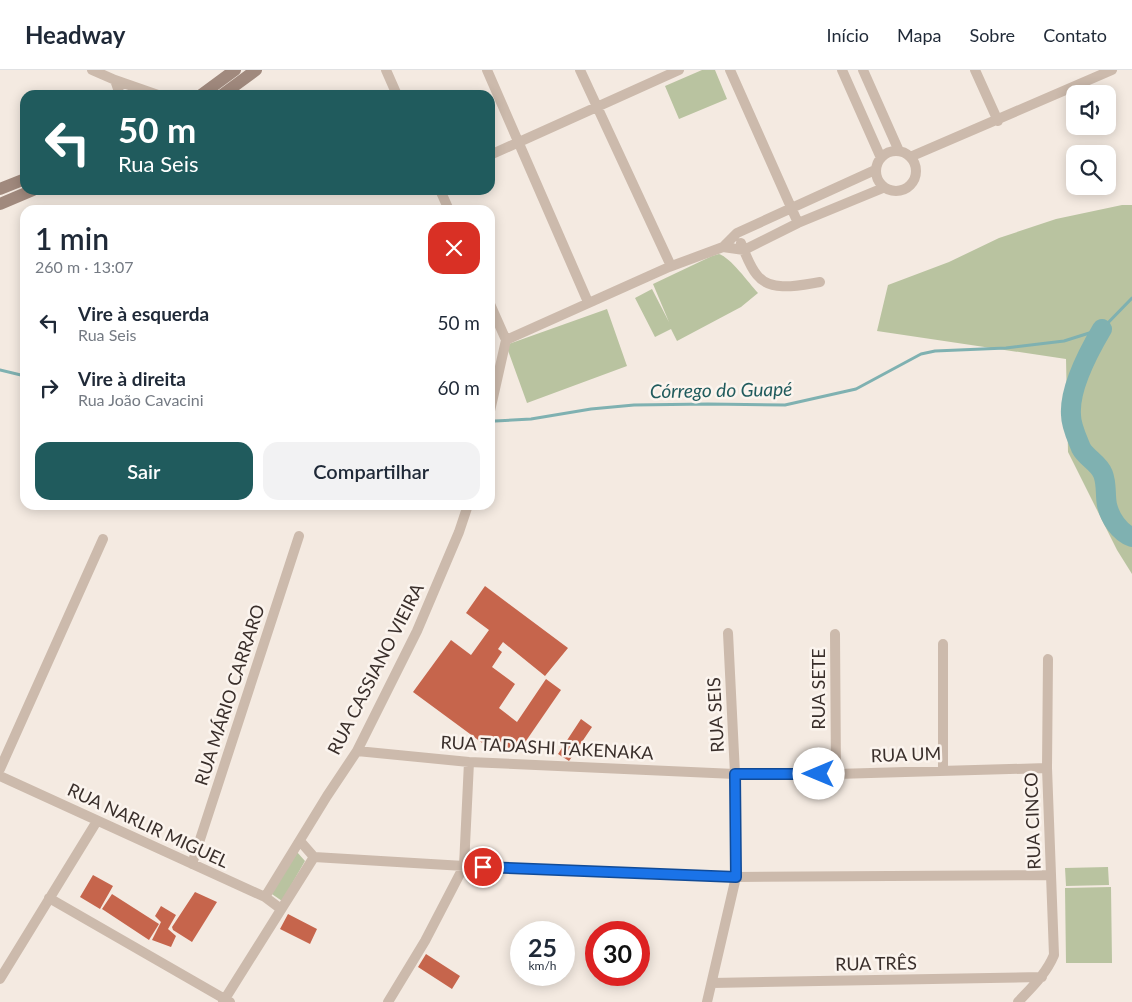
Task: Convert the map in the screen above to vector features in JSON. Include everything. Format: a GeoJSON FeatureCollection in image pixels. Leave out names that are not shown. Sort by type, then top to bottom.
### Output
{"type":"FeatureCollection","features":[{"type":"Feature","properties":{"kind":"main road"},"geometry":{"type":"LineString","coordinates":[[208,90],[235,70]]}},
{"type":"Feature","properties":{"kind":"main road"},"geometry":{"type":"LineString","coordinates":[[229,90],[256,70]]}},
{"type":"Feature","properties":{"kind":"main road"},"geometry":{"type":"LineString","coordinates":[[0,189],[20,181]]}},
{"type":"Feature","properties":{"kind":"main road"},"geometry":{"type":"LineString","coordinates":[[0,204],[21,195]]}},
{"type":"Feature","properties":{"kind":"street"},"geometry":{"type":"LineString","coordinates":[[92,70],[144,90]]}},
{"type":"Feature","properties":{"kind":"street"},"geometry":{"type":"LineString","coordinates":[[386,70],[395,90]]}},
{"type":"Feature","properties":{"kind":"street"},"geometry":{"type":"LineString","coordinates":[[486,70],[519,141],[588,302]]}},
{"type":"Feature","properties":{"kind":"street"},"geometry":{"type":"LineString","coordinates":[[580,70],[671,266]]}},
{"type":"Feature","properties":{"kind":"street"},"geometry":{"type":"LineString","coordinates":[[495,153],[679,70]]}},
{"type":"Feature","properties":{"kind":"street"},"geometry":{"type":"LineString","coordinates":[[730,70],[798,223]]}},
{"type":"Feature","properties":{"kind":"street"},"geometry":{"type":"LineString","coordinates":[[842,70],[881,158]]}},
{"type":"Feature","properties":{"kind":"street"},"geometry":{"type":"LineString","coordinates":[[863,70],[899,151],[910,157],[916,169],[915,176],[909,187],[896,192],[884,188],[876,177],[876,170],[881,158],[886,154],[899,151]]}},
{"type":"Feature","properties":{"kind":"street"},"geometry":{"type":"LineString","coordinates":[[975,70],[998,121]]}},
{"type":"Feature","properties":{"kind":"street"},"geometry":{"type":"LineString","coordinates":[[910,157],[998,121],[1112,70]]}},
{"type":"Feature","properties":{"kind":"street"},"geometry":{"type":"LineString","coordinates":[[115,80],[118,90]]}},
{"type":"Feature","properties":{"kind":"street"},"geometry":{"type":"LineString","coordinates":[[506,340],[671,266],[723,247],[737,233],[876,170]]}},
{"type":"Feature","properties":{"kind":"street"},"geometry":{"type":"LineString","coordinates":[[723,247],[744,250],[798,223],[884,188]]}},
{"type":"Feature","properties":{"kind":"street"},"geometry":{"type":"LineString","coordinates":[[737,233],[757,275],[765,282],[788,287],[820,282]]}},
{"type":"Feature","properties":{"kind":"street"},"geometry":{"type":"LineString","coordinates":[[495,315],[506,340],[495,388]]}},
{"type":"Feature","properties":{"kind":"street","name":"RUA CASSIANO VIEIRA"},"geometry":{"type":"LineString","coordinates":[[265,898],[357,751],[417,631],[460,532],[467,510]]}},
{"type":"Feature","properties":{"kind":"street","name":"RUA MÁRIO CARRARO"},"geometry":{"type":"LineString","coordinates":[[192,864],[299,536]]}},
{"type":"Feature","properties":{"kind":"street"},"geometry":{"type":"LineString","coordinates":[[0,769],[103,539]]}},
{"type":"Feature","properties":{"kind":"street","name":"RUA SEIS"},"geometry":{"type":"LineString","coordinates":[[707,1002],[736,877],[735,774],[728,633]]}},
{"type":"Feature","properties":{"kind":"street","name":"RUA SETE"},"geometry":{"type":"LineString","coordinates":[[835,634],[836,774]]}},
{"type":"Feature","properties":{"kind":"street"},"geometry":{"type":"LineString","coordinates":[[943,644],[943,770]]}},
{"type":"Feature","properties":{"kind":"street","name":"RUA CINCO"},"geometry":{"type":"LineString","coordinates":[[1018,1002],[1042,977],[1054,955],[1047,768],[1048,659]]}},
{"type":"Feature","properties":{"kind":"street","name":"RUA TADASHI TAKENAKA"},"geometry":{"type":"LineString","coordinates":[[357,751],[469,762],[735,774]]}},
{"type":"Feature","properties":{"kind":"street"},"geometry":{"type":"LineString","coordinates":[[388,1002],[425,941],[464,866],[469,762]]}},
{"type":"Feature","properties":{"kind":"street","name":"RUA UM"},"geometry":{"type":"LineString","coordinates":[[735,774],[836,774],[1047,768]]}},
{"type":"Feature","properties":{"kind":"street","name":"RUA NARLIR MIGUEL"},"geometry":{"type":"LineString","coordinates":[[0,776],[265,898],[281,909]]}},
{"type":"Feature","properties":{"kind":"street"},"geometry":{"type":"LineString","coordinates":[[0,979],[96,821]]}},
{"type":"Feature","properties":{"kind":"street"},"geometry":{"type":"LineString","coordinates":[[300,841],[314,857],[464,866],[736,877],[1050,875]]}},
{"type":"Feature","properties":{"kind":"street"},"geometry":{"type":"LineString","coordinates":[[49,898],[226,1001],[314,857]]}},
{"type":"Feature","properties":{"kind":"street","name":"RUA TRÊS"},"geometry":{"type":"LineString","coordinates":[[712,983],[1042,977]]}},
{"type":"Feature","properties":{"kind":"green space"},"geometry":{"type":"Polygon","coordinates":[[[702,70],[715,70],[727,99],[679,119],[665,86],[702,70]]]}},
{"type":"Feature","properties":{"kind":"green space"},"geometry":{"type":"Polygon","coordinates":[[[1122,205],[1132,205],[1132,574],[1117,550],[1068,452],[1066,359],[877,331],[888,285],[949,262],[999,238],[1056,219],[1122,205]]]}},
{"type":"Feature","properties":{"kind":"green space"},"geometry":{"type":"Polygon","coordinates":[[[719,254],[734,265],[758,293],[741,307],[677,341],[671,329],[655,337],[635,298],[652,289],[669,322],[653,284],[719,254]]]}},
{"type":"Feature","properties":{"kind":"green space"},"geometry":{"type":"Polygon","coordinates":[[[607,309],[627,366],[527,403],[506,345],[607,309]]]}},
{"type":"Feature","properties":{"kind":"green space"},"geometry":{"type":"Polygon","coordinates":[[[297,852],[305,861],[282,901],[269,892],[297,852]]]}},
{"type":"Feature","properties":{"kind":"green space"},"geometry":{"type":"Polygon","coordinates":[[[1108,867],[1109,885],[1066,886],[1065,868],[1108,867]]]}},
{"type":"Feature","properties":{"kind":"green space"},"geometry":{"type":"Polygon","coordinates":[[[1111,887],[1112,963],[1066,963],[1065,888],[1111,887]]]}},
{"type":"Feature","properties":{"kind":"building"},"geometry":{"type":"Polygon","coordinates":[[[485,586],[568,648],[545,676],[503,642],[498,649],[502,652],[492,667],[515,684],[499,708],[517,722],[546,679],[561,690],[517,754],[492,736],[485,745],[413,692],[451,640],[471,655],[489,630],[466,613],[485,586]]]}},
{"type":"Feature","properties":{"kind":"building"},"geometry":{"type":"Polygon","coordinates":[[[581,719],[592,727],[569,761],[558,754],[581,719]]]}},
{"type":"Feature","properties":{"kind":"building"},"geometry":{"type":"Polygon","coordinates":[[[93,875],[113,886],[100,909],[80,897],[93,875]]]}},
{"type":"Feature","properties":{"kind":"building"},"geometry":{"type":"Polygon","coordinates":[[[195,892],[217,902],[192,942],[173,930],[172,927],[195,892]]]}},
{"type":"Feature","properties":{"kind":"building"},"geometry":{"type":"Polygon","coordinates":[[[112,894],[159,924],[149,940],[102,909],[112,894]]]}},
{"type":"Feature","properties":{"kind":"building"},"geometry":{"type":"Polygon","coordinates":[[[161,906],[176,915],[168,929],[176,936],[171,947],[152,940],[161,922],[155,916],[161,906]]]}},
{"type":"Feature","properties":{"kind":"building"},"geometry":{"type":"Polygon","coordinates":[[[288,914],[317,929],[310,944],[280,929],[288,914]]]}},
{"type":"Feature","properties":{"kind":"building"},"geometry":{"type":"Polygon","coordinates":[[[426,954],[460,976],[452,989],[418,967],[426,954]]]}},
{"type":"Feature","properties":{"kind":"waterway","name":"Córrego do Guapé"},"geometry":{"type":"LineString","coordinates":[[495,421],[531,419],[591,409],[634,405],[785,405],[856,389],[921,354],[935,351],[1006,348],[1064,341],[1102,329],[1132,298]]}},
{"type":"Feature","properties":{"kind":"waterway"},"geometry":{"type":"LineString","coordinates":[[1102,329],[1086,359],[1073,393],[1071,419],[1081,448],[1103,474],[1110,515],[1119,528],[1132,537]]}},
{"type":"Feature","properties":{"kind":"waterway","name":"Córrego do Guapé"},"geometry":{"type":"LineString","coordinates":[[0,370],[20,375]]}},
{"type":"Feature","properties":{"kind":"route"},"geometry":{"type":"LineString","coordinates":[[483,867],[736,877],[735,774],[819,774]]}}]}
